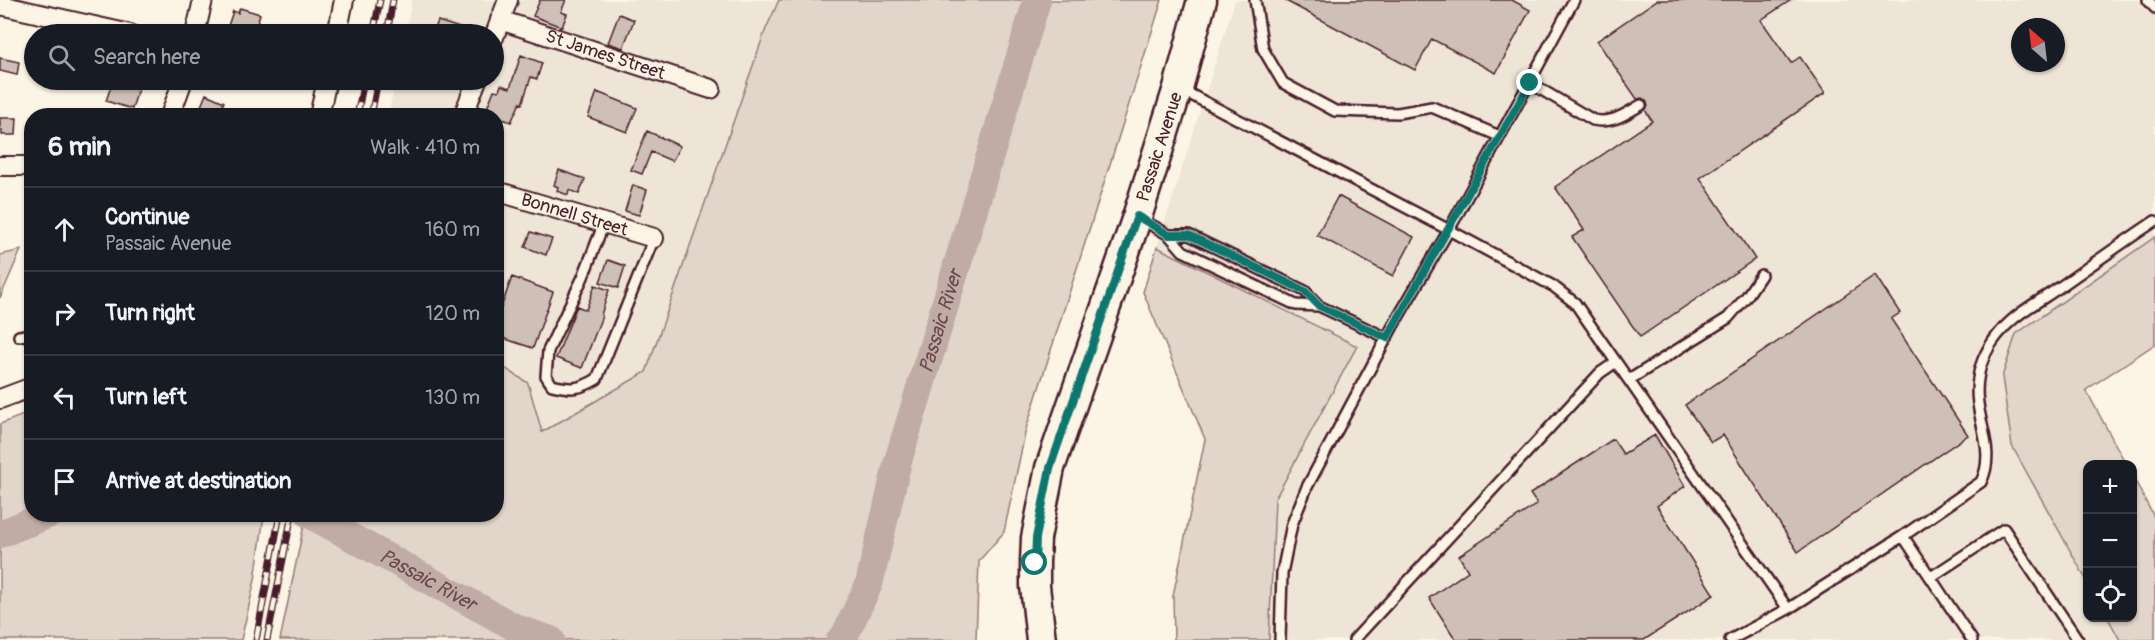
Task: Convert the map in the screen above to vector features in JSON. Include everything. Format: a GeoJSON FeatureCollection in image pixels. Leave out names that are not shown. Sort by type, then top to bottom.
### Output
{"type":"FeatureCollection","features":[{"type":"Feature","properties":{"kind":"main road","name":"Passaic Avenue"},"geometry":{"type":"LineString","coordinates":[[1041,640],[1035,586],[1036,538],[1050,468],[1137,216],[1178,88],[1202,0]]}},
{"type":"Feature","properties":{"kind":"street"},"geometry":{"type":"LineString","coordinates":[[197,24],[203,0]]}},
{"type":"Feature","properties":{"kind":"street"},"geometry":{"type":"LineString","coordinates":[[338,24],[344,0]]}},
{"type":"Feature","properties":{"kind":"street"},"geometry":{"type":"LineString","coordinates":[[499,24],[508,0]]}},
{"type":"Feature","properties":{"kind":"street"},"geometry":{"type":"LineString","coordinates":[[0,4],[87,24]]}},
{"type":"Feature","properties":{"kind":"street","name":"St James Street"},"geometry":{"type":"LineString","coordinates":[[504,31],[711,90]]}},
{"type":"Feature","properties":{"kind":"street"},"geometry":{"type":"LineString","coordinates":[[174,108],[180,90]]}},
{"type":"Feature","properties":{"kind":"street"},"geometry":{"type":"LineString","coordinates":[[321,108],[325,90]]}},
{"type":"Feature","properties":{"kind":"street"},"geometry":{"type":"LineString","coordinates":[[466,108],[473,90]]}},
{"type":"Feature","properties":{"kind":"street"},"geometry":{"type":"LineString","coordinates":[[0,166],[24,166]]}},
{"type":"Feature","properties":{"kind":"street","name":"Bonnell Street"},"geometry":{"type":"LineString","coordinates":[[504,193],[654,238]]}},
{"type":"Feature","properties":{"kind":"street"},"geometry":{"type":"LineString","coordinates":[[0,399],[24,390]]}},
{"type":"Feature","properties":{"kind":"lane"},"geometry":{"type":"LineString","coordinates":[[1255,0],[1263,49],[1283,82],[1335,111],[1398,113],[1432,107],[1499,136]]}},
{"type":"Feature","properties":{"kind":"lane"},"geometry":{"type":"LineString","coordinates":[[1280,640],[1282,573],[1292,525],[1307,487],[1574,0]]}},
{"type":"Feature","properties":{"kind":"lane"},"geometry":{"type":"LineString","coordinates":[[2148,0],[2155,8]]}},
{"type":"Feature","properties":{"kind":"lane"},"geometry":{"type":"LineString","coordinates":[[1530,83],[1593,120],[1604,122],[1616,120],[1641,105]]}},
{"type":"Feature","properties":{"kind":"lane"},"geometry":{"type":"LineString","coordinates":[[1178,88],[1449,230],[1563,293],[1575,303],[1788,609]]}},
{"type":"Feature","properties":{"kind":"lane"},"geometry":{"type":"LineString","coordinates":[[1137,216],[1169,235],[1183,251],[1296,305],[1319,306]]}},
{"type":"Feature","properties":{"kind":"lane"},"geometry":{"type":"LineString","coordinates":[[1730,640],[1788,609],[1903,536],[1981,482],[1987,470],[1988,456],[1977,407],[1978,379],[1994,339],[2014,319],[2155,221]]}},
{"type":"Feature","properties":{"kind":"lane"},"geometry":{"type":"LineString","coordinates":[[604,223],[583,277],[548,351],[546,376],[552,385],[584,387],[597,379],[654,238]]}},
{"type":"Feature","properties":{"kind":"lane"},"geometry":{"type":"LineString","coordinates":[[1169,235],[1189,235],[1305,291],[1319,306],[1387,338]]}},
{"type":"Feature","properties":{"kind":"lane"},"geometry":{"type":"LineString","coordinates":[[1629,380],[1728,318],[1748,296],[1761,275]]}},
{"type":"Feature","properties":{"kind":"lane"},"geometry":{"type":"LineString","coordinates":[[19,336],[24,335]]}},
{"type":"Feature","properties":{"kind":"lane"},"geometry":{"type":"LineString","coordinates":[[1354,640],[1600,373],[1617,362]]}},
{"type":"Feature","properties":{"kind":"lane"},"geometry":{"type":"LineString","coordinates":[[1930,577],[2004,529],[2078,640]]}},
{"type":"Feature","properties":{"kind":"lane"},"geometry":{"type":"LineString","coordinates":[[1903,536],[1972,640]]}},
{"type":"Feature","properties":{"kind":"shaded area"},"geometry":{"type":"Polygon","coordinates":[[[412,0],[860,0],[687,468],[504,512],[504,108],[390,108],[394,90],[504,90],[504,24],[407,24],[412,0]]]}},
{"type":"Feature","properties":{"kind":"shaded area"},"geometry":{"type":"Polygon","coordinates":[[[779,0],[1162,0],[1026,429],[1004,532],[979,561],[976,640],[280,640],[305,522],[504,522],[504,368],[528,383],[542,432],[646,372],[765,31],[779,0]]]}},
{"type":"Feature","properties":{"kind":"shaded area"},"geometry":{"type":"Polygon","coordinates":[[[1235,0],[2155,0],[2155,237],[2016,334],[2012,446],[2083,574],[2083,622],[2110,622],[2120,640],[1269,640],[1275,499],[1357,346],[1157,247],[1235,0]]]}},
{"type":"Feature","properties":{"kind":"shaded area"},"geometry":{"type":"Polygon","coordinates":[[[2155,237],[2155,344],[2086,390],[2124,460],[2083,460],[2083,574],[2012,446],[2002,377],[2016,334],[2155,237]]]}},
{"type":"Feature","properties":{"kind":"shaded area"},"geometry":{"type":"Polygon","coordinates":[[[1157,247],[1357,346],[1275,499],[1269,640],[1174,640],[1173,596],[1205,439],[1143,292],[1157,247]]]}},
{"type":"Feature","properties":{"kind":"shaded area"},"geometry":{"type":"Polygon","coordinates":[[[21,250],[0,298],[0,255],[21,250]]]}},
{"type":"Feature","properties":{"kind":"shaded area"},"geometry":{"type":"Polygon","coordinates":[[[24,415],[24,522],[263,522],[255,580],[241,640],[0,640],[0,424],[24,415]]]}},
{"type":"Feature","properties":{"kind":"shaded area"},"geometry":{"type":"Polygon","coordinates":[[[2137,485],[2155,519],[2155,640],[2120,640],[2110,622],[2137,622],[2137,485]]]}},
{"type":"Feature","properties":{"kind":"building"},"geometry":{"type":"Polygon","coordinates":[[[540,0],[566,0],[561,12],[567,14],[562,27],[533,16],[540,0]]]}},
{"type":"Feature","properties":{"kind":"building"},"geometry":{"type":"Polygon","coordinates":[[[1284,0],[1512,0],[1530,10],[1496,73],[1432,39],[1415,70],[1284,0]]]}},
{"type":"Feature","properties":{"kind":"building"},"geometry":{"type":"Polygon","coordinates":[[[1657,0],[1791,0],[1761,20],[1791,63],[1800,57],[1825,93],[1700,178],[1755,259],[1640,337],[1572,237],[1584,230],[1555,187],[1652,121],[1645,110],[1648,106],[1646,101],[1642,98],[1637,99],[1597,41],[1657,0]]]}},
{"type":"Feature","properties":{"kind":"building"},"geometry":{"type":"Polygon","coordinates":[[[240,8],[260,14],[257,24],[229,24],[233,11],[238,13],[240,8]]]}},
{"type":"Feature","properties":{"kind":"building"},"geometry":{"type":"Polygon","coordinates":[[[619,14],[634,20],[623,48],[608,43],[619,14]]]}},
{"type":"Feature","properties":{"kind":"building"},"geometry":{"type":"Polygon","coordinates":[[[521,55],[542,63],[537,79],[531,77],[522,104],[520,103],[511,122],[504,120],[504,108],[487,108],[494,90],[504,90],[504,86],[510,88],[521,55]]]}},
{"type":"Feature","properties":{"kind":"building"},"geometry":{"type":"Polygon","coordinates":[[[0,58],[19,62],[17,75],[0,71],[0,58]]]}},
{"type":"Feature","properties":{"kind":"building"},"geometry":{"type":"Polygon","coordinates":[[[110,90],[138,90],[132,108],[106,101],[110,90]]]}},
{"type":"Feature","properties":{"kind":"building"},"geometry":{"type":"Polygon","coordinates":[[[597,92],[637,108],[627,132],[588,117],[597,92]]]}},
{"type":"Feature","properties":{"kind":"building"},"geometry":{"type":"Polygon","coordinates":[[[206,94],[224,102],[221,108],[200,108],[206,94]]]}},
{"type":"Feature","properties":{"kind":"building"},"geometry":{"type":"Polygon","coordinates":[[[0,118],[17,118],[16,135],[2,135],[0,118]]]}},
{"type":"Feature","properties":{"kind":"building"},"geometry":{"type":"Polygon","coordinates":[[[647,131],[680,146],[672,161],[651,152],[642,174],[631,170],[647,131]]]}},
{"type":"Feature","properties":{"kind":"building"},"geometry":{"type":"Polygon","coordinates":[[[559,170],[585,179],[579,194],[569,190],[568,195],[557,191],[558,187],[554,185],[559,170]]]}},
{"type":"Feature","properties":{"kind":"building"},"geometry":{"type":"Polygon","coordinates":[[[633,185],[647,190],[639,215],[625,211],[633,185]]]}},
{"type":"Feature","properties":{"kind":"building"},"geometry":{"type":"Polygon","coordinates":[[[1338,196],[1414,237],[1393,276],[1317,235],[1338,196]]]}},
{"type":"Feature","properties":{"kind":"building"},"geometry":{"type":"Polygon","coordinates":[[[531,232],[552,239],[546,255],[525,247],[531,232]]]}},
{"type":"Feature","properties":{"kind":"building"},"geometry":{"type":"Polygon","coordinates":[[[608,260],[625,266],[618,288],[600,282],[608,260]]]}},
{"type":"Feature","properties":{"kind":"building"},"geometry":{"type":"Polygon","coordinates":[[[1875,275],[1900,313],[1891,319],[1968,435],[1798,552],[1723,435],[1711,442],[1685,405],[1875,275]]]}},
{"type":"Feature","properties":{"kind":"building"},"geometry":{"type":"Polygon","coordinates":[[[512,277],[553,292],[533,348],[504,339],[504,300],[512,277]]]}},
{"type":"Feature","properties":{"kind":"building"},"geometry":{"type":"Polygon","coordinates":[[[595,285],[609,290],[602,316],[582,368],[556,358],[577,306],[586,310],[595,285]]]}},
{"type":"Feature","properties":{"kind":"building"},"geometry":{"type":"Polygon","coordinates":[[[1655,435],[1685,486],[1657,506],[1714,595],[1644,640],[1456,640],[1429,598],[1468,571],[1459,556],[1537,504],[1530,494],[1613,439],[1623,454],[1655,435]]]}},
{"type":"Feature","properties":{"kind":"waterway","name":"Passaic River"},"geometry":{"type":"LineString","coordinates":[[840,640],[844,637],[869,584],[898,461],[1037,0]]}},
{"type":"Feature","properties":{"kind":"waterway","name":"Passaic River"},"geometry":{"type":"LineString","coordinates":[[0,534],[30,522]]}},
{"type":"Feature","properties":{"kind":"waterway","name":"Passaic River"},"geometry":{"type":"LineString","coordinates":[[324,522],[516,628],[551,640]]}},
{"type":"Feature","properties":{"kind":"railway"},"geometry":{"type":"LineString","coordinates":[[375,24],[380,0]]}},
{"type":"Feature","properties":{"kind":"railway"},"geometry":{"type":"LineString","coordinates":[[389,24],[393,0]]}},
{"type":"Feature","properties":{"kind":"railway"},"geometry":{"type":"LineString","coordinates":[[359,108],[362,90]]}},
{"type":"Feature","properties":{"kind":"railway"},"geometry":{"type":"LineString","coordinates":[[373,108],[376,90]]}},
{"type":"Feature","properties":{"kind":"railway"},"geometry":{"type":"LineString","coordinates":[[256,640],[278,522]]}},
{"type":"Feature","properties":{"kind":"railway"},"geometry":{"type":"LineString","coordinates":[[267,640],[290,522]]}},
{"type":"Feature","properties":{"kind":"route"},"geometry":{"type":"LineString","coordinates":[[1035,563],[1036,538],[1050,468],[1137,216],[1169,235],[1189,235],[1305,291],[1319,306],[1387,338],[1530,83]]}}]}
